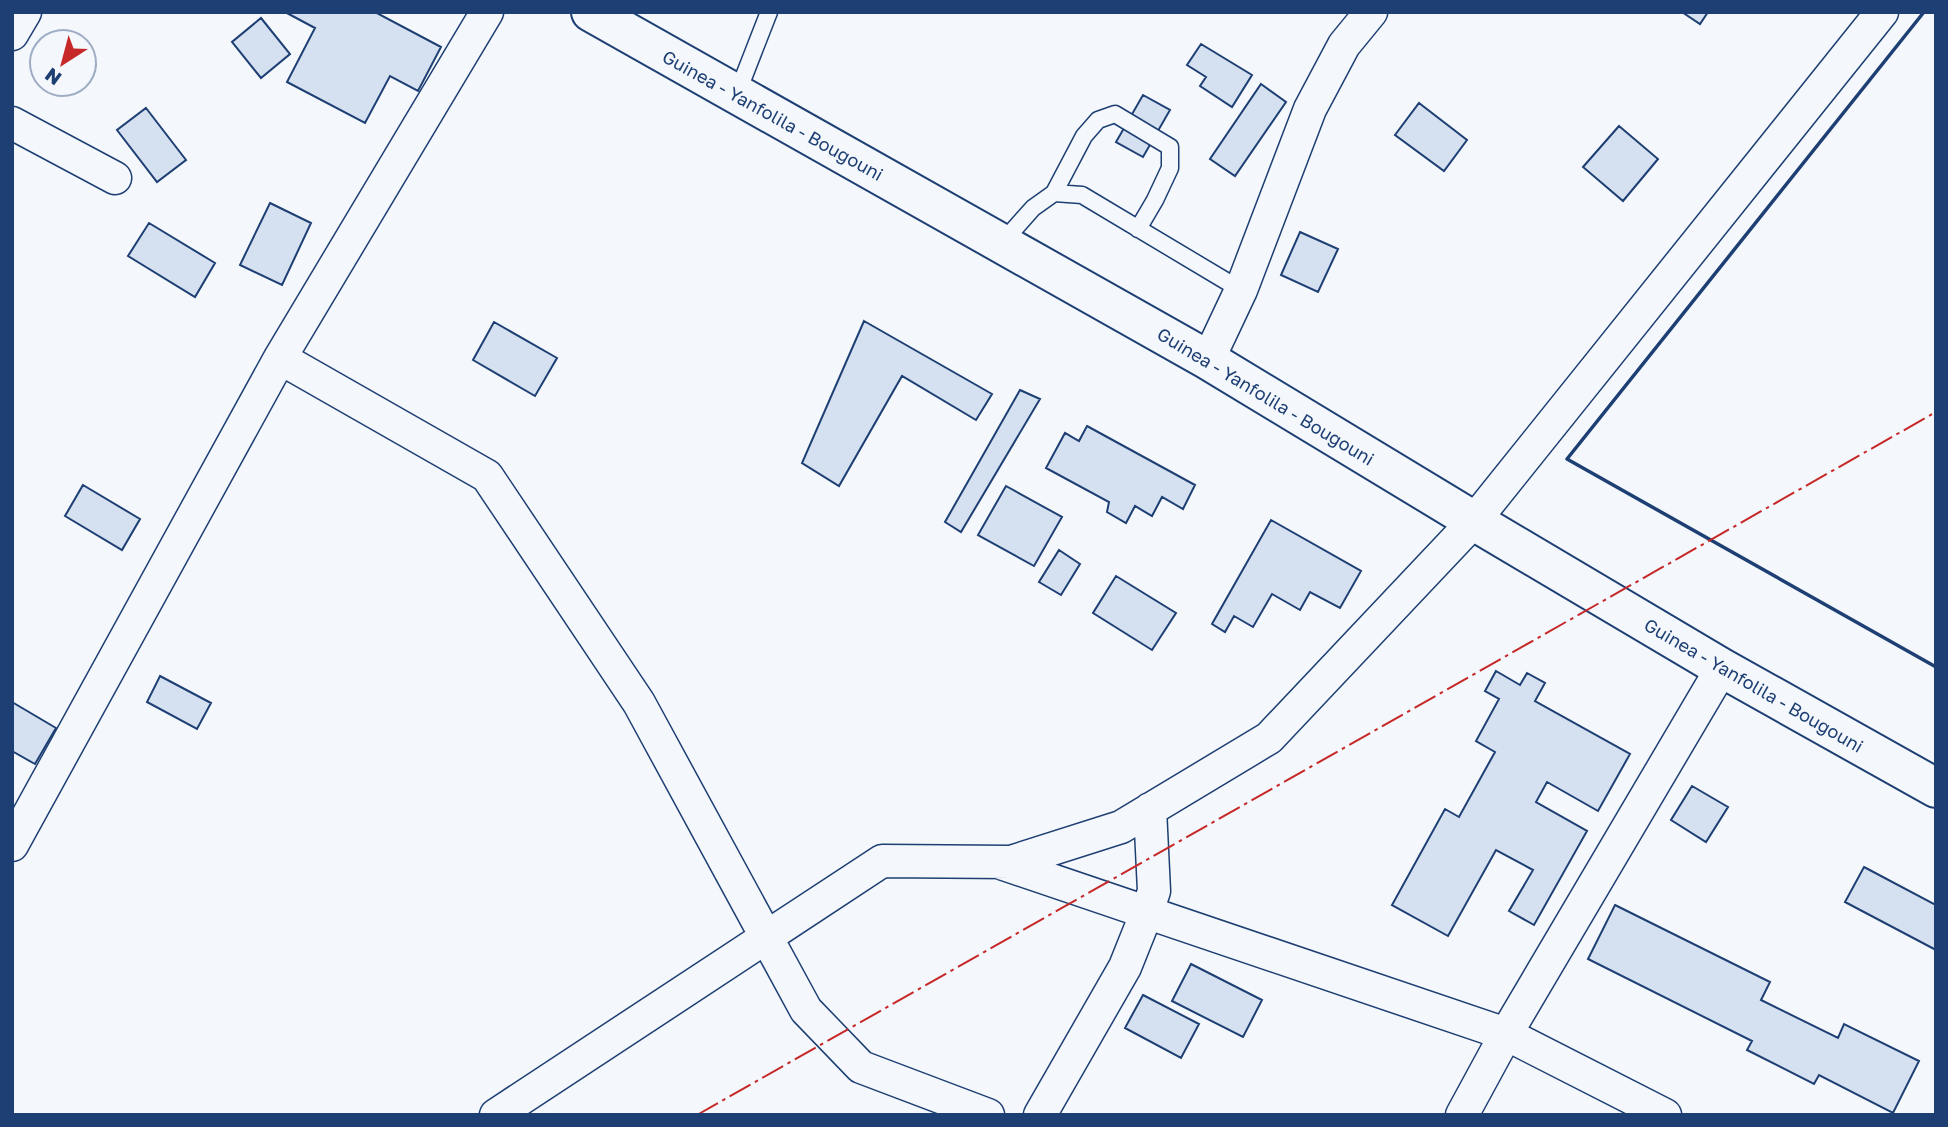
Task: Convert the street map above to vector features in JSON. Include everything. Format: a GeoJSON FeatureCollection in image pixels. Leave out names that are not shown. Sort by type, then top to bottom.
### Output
{"type":"FeatureCollection","features":[{"type":"Feature","properties":{"kind":"main road","name":"Guinea - Yanfolila - Bougouni"},"geometry":{"type":"LineString","coordinates":[[591,12],[1208,360],[1723,668],[1936,788]]}},
{"type":"Feature","properties":{"kind":"street"},"geometry":{"type":"LineString","coordinates":[[12,34],[25,12]]}},
{"type":"Feature","properties":{"kind":"street"},"geometry":{"type":"LineString","coordinates":[[12,845],[280,358],[487,12]]}},
{"type":"Feature","properties":{"kind":"street"},"geometry":{"type":"LineString","coordinates":[[1208,360],[1241,290],[1310,109],[1344,45],[1371,12]]}},
{"type":"Feature","properties":{"kind":"street"},"geometry":{"type":"LineString","coordinates":[[496,1115],[882,861],[1010,862],[1121,827],[1269,738],[1474,521],[1882,12]]}},
{"type":"Feature","properties":{"kind":"street"},"geometry":{"type":"LineString","coordinates":[[12,122],[115,178]]}},
{"type":"Feature","properties":{"kind":"street"},"geometry":{"type":"LineString","coordinates":[[280,358],[487,477],[639,703],[806,1010],[861,1067],[988,1115]]}},
{"type":"Feature","properties":{"kind":"street"},"geometry":{"type":"LineString","coordinates":[[1462,1115],[1506,1034],[1723,668]]}},
{"type":"Feature","properties":{"kind":"street"},"geometry":{"type":"LineString","coordinates":[[1040,1115],[1125,967],[1154,891],[1150,809]]}},
{"type":"Feature","properties":{"kind":"street"},"geometry":{"type":"LineString","coordinates":[[997,862],[1506,1034],[1664,1115]]}},
{"type":"Feature","properties":{"kind":"lane"},"geometry":{"type":"LineString","coordinates":[[737,94],[769,12]]}},
{"type":"Feature","properties":{"kind":"lane"},"geometry":{"type":"LineString","coordinates":[[1000,244],[1033,208],[1054,193],[1084,136],[1098,120],[1115,114],[1170,146],[1170,168],[1138,229]]}},
{"type":"Feature","properties":{"kind":"lane"},"geometry":{"type":"LineString","coordinates":[[1054,193],[1082,195],[1241,290]]}},
{"type":"Feature","properties":{"kind":"building"},"geometry":{"type":"Polygon","coordinates":[[[285,12],[375,12],[441,47],[418,91],[390,76],[365,123],[287,82],[315,28],[285,12]]]}},
{"type":"Feature","properties":{"kind":"building"},"geometry":{"type":"Polygon","coordinates":[[[1682,12],[1708,12],[1700,24],[1682,12]]]}},
{"type":"Feature","properties":{"kind":"building"},"geometry":{"type":"Polygon","coordinates":[[[261,18],[290,54],[261,78],[232,42],[261,18]]]}},
{"type":"Feature","properties":{"kind":"building"},"geometry":{"type":"Polygon","coordinates":[[[1201,44],[1252,75],[1232,107],[1200,86],[1206,77],[1187,65],[1201,44]]]}},
{"type":"Feature","properties":{"kind":"building"},"geometry":{"type":"Polygon","coordinates":[[[1261,84],[1286,102],[1235,176],[1210,159],[1261,84]]]}},
{"type":"Feature","properties":{"kind":"building"},"geometry":{"type":"Polygon","coordinates":[[[1143,95],[1170,110],[1143,157],[1116,142],[1143,95]]]}},
{"type":"Feature","properties":{"kind":"building"},"geometry":{"type":"Polygon","coordinates":[[[1419,103],[1467,140],[1444,171],[1395,135],[1419,103]]]}},
{"type":"Feature","properties":{"kind":"building"},"geometry":{"type":"Polygon","coordinates":[[[146,108],[186,160],[157,182],[117,130],[146,108]]]}},
{"type":"Feature","properties":{"kind":"building"},"geometry":{"type":"Polygon","coordinates":[[[1619,126],[1658,159],[1623,201],[1583,167],[1619,126]]]}},
{"type":"Feature","properties":{"kind":"building"},"geometry":{"type":"Polygon","coordinates":[[[270,203],[311,223],[282,285],[240,265],[270,203]]]}},
{"type":"Feature","properties":{"kind":"building"},"geometry":{"type":"Polygon","coordinates":[[[149,223],[215,263],[195,297],[128,256],[149,223]]]}},
{"type":"Feature","properties":{"kind":"building"},"geometry":{"type":"Polygon","coordinates":[[[1300,232],[1338,249],[1318,292],[1281,275],[1300,232]]]}},
{"type":"Feature","properties":{"kind":"building"},"geometry":{"type":"Polygon","coordinates":[[[864,321],[992,394],[976,420],[902,376],[839,486],[802,463],[864,321]]]}},
{"type":"Feature","properties":{"kind":"building"},"geometry":{"type":"Polygon","coordinates":[[[494,322],[557,358],[535,396],[473,360],[494,322]]]}},
{"type":"Feature","properties":{"kind":"building"},"geometry":{"type":"Polygon","coordinates":[[[1020,390],[1040,399],[961,532],[945,522],[1020,390]]]}},
{"type":"Feature","properties":{"kind":"building"},"geometry":{"type":"Polygon","coordinates":[[[1087,426],[1195,485],[1183,509],[1162,497],[1152,516],[1135,506],[1126,523],[1107,512],[1109,502],[1046,468],[1065,433],[1079,441],[1087,426]]]}},
{"type":"Feature","properties":{"kind":"building"},"geometry":{"type":"Polygon","coordinates":[[[83,485],[140,519],[122,550],[65,516],[83,485]]]}},
{"type":"Feature","properties":{"kind":"building"},"geometry":{"type":"Polygon","coordinates":[[[1006,486],[1062,517],[1034,566],[978,535],[1006,486]]]}},
{"type":"Feature","properties":{"kind":"building"},"geometry":{"type":"Polygon","coordinates":[[[1271,520],[1361,571],[1340,608],[1310,592],[1300,610],[1272,594],[1253,627],[1234,616],[1225,632],[1212,624],[1271,520]]]}},
{"type":"Feature","properties":{"kind":"building"},"geometry":{"type":"Polygon","coordinates":[[[1059,550],[1080,564],[1061,595],[1039,582],[1059,550]]]}},
{"type":"Feature","properties":{"kind":"building"},"geometry":{"type":"Polygon","coordinates":[[[1116,576],[1176,613],[1152,650],[1093,613],[1116,576]]]}},
{"type":"Feature","properties":{"kind":"building"},"geometry":{"type":"Polygon","coordinates":[[[1496,671],[1520,685],[1527,673],[1545,683],[1535,701],[1630,754],[1598,811],[1547,782],[1536,802],[1587,831],[1534,925],[1509,911],[1533,870],[1496,850],[1448,936],[1392,905],[1445,809],[1459,817],[1495,752],[1476,741],[1499,699],[1485,691],[1496,671]]]}},
{"type":"Feature","properties":{"kind":"building"},"geometry":{"type":"Polygon","coordinates":[[[160,676],[211,703],[197,729],[147,702],[160,676]]]}},
{"type":"Feature","properties":{"kind":"building"},"geometry":{"type":"Polygon","coordinates":[[[12,702],[56,728],[35,764],[12,751],[12,702]]]}},
{"type":"Feature","properties":{"kind":"building"},"geometry":{"type":"Polygon","coordinates":[[[1692,786],[1728,807],[1706,842],[1671,820],[1692,786]]]}},
{"type":"Feature","properties":{"kind":"building"},"geometry":{"type":"Polygon","coordinates":[[[1864,867],[1936,905],[1936,950],[1845,902],[1864,867]]]}},
{"type":"Feature","properties":{"kind":"building"},"geometry":{"type":"Polygon","coordinates":[[[1615,905],[1770,982],[1761,1000],[1838,1038],[1844,1024],[1919,1061],[1893,1113],[1819,1075],[1814,1084],[1747,1050],[1752,1041],[1588,959],[1615,905]]]}},
{"type":"Feature","properties":{"kind":"building"},"geometry":{"type":"Polygon","coordinates":[[[1191,964],[1262,1000],[1243,1037],[1172,1001],[1191,964]]]}},
{"type":"Feature","properties":{"kind":"building"},"geometry":{"type":"Polygon","coordinates":[[[1143,995],[1199,1024],[1181,1058],[1125,1028],[1143,995]]]}},
{"type":"Feature","properties":{"kind":"wall"},"geometry":{"type":"LineString","coordinates":[[1924,12],[1567,459],[1936,667]]}},
{"type":"Feature","properties":{"kind":"power"},"geometry":{"type":"LineString","coordinates":[[697,1115],[1936,412]]}}]}
